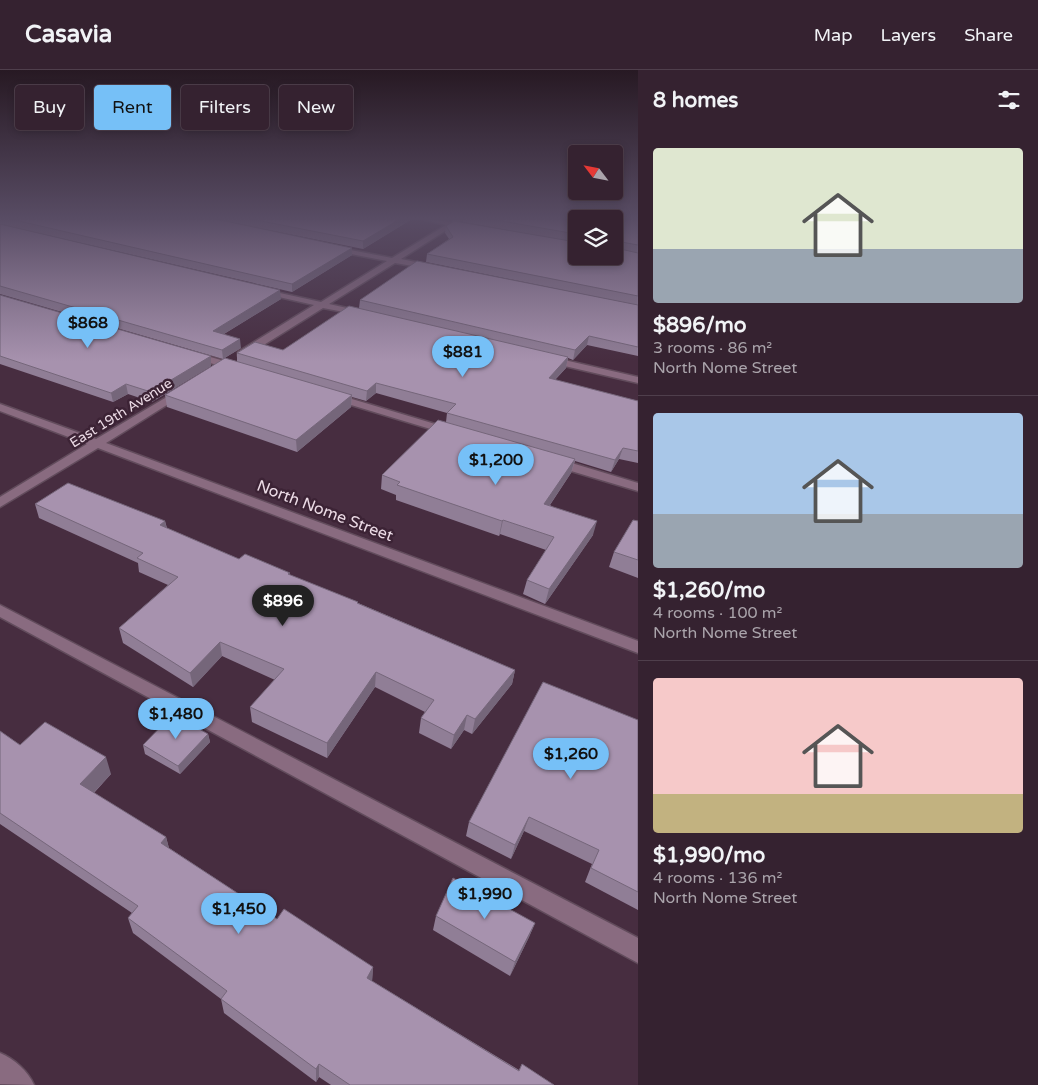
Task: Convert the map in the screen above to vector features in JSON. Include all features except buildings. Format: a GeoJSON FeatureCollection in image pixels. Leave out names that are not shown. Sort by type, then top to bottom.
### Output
{"type":"FeatureCollection","features":[{"type":"Feature","properties":{"kind":"street"},"geometry":{"type":"LineString","coordinates":[[221,367],[384,266]]}},
{"type":"Feature","properties":{"kind":"street"},"geometry":{"type":"LineString","coordinates":[[425,266],[443,270]]}},
{"type":"Feature","properties":{"kind":"street"},"geometry":{"type":"LineString","coordinates":[[246,286],[370,316]]}},
{"type":"Feature","properties":{"kind":"street"},"geometry":{"type":"LineString","coordinates":[[178,351],[221,367],[253,373]]}},
{"type":"Feature","properties":{"kind":"street"},"geometry":{"type":"LineString","coordinates":[[542,357],[638,380]]}},
{"type":"Feature","properties":{"kind":"street","name":"East 19th Avenue"},"geometry":{"type":"LineString","coordinates":[[0,502],[193,384]]}},
{"type":"Feature","properties":{"kind":"street"},"geometry":{"type":"LineString","coordinates":[[319,392],[460,434]]}},
{"type":"Feature","properties":{"kind":"street","name":"North Nome Street"},"geometry":{"type":"LineString","coordinates":[[0,408],[638,647]]}},
{"type":"Feature","properties":{"kind":"street"},"geometry":{"type":"LineString","coordinates":[[544,459],[638,487]]}},
{"type":"Feature","properties":{"kind":"street"},"geometry":{"type":"LineString","coordinates":[[0,610],[638,951]]}},
{"type":"Feature","properties":{"kind":"street"},"geometry":{"type":"LineString","coordinates":[[0,1066],[21,1085]]}}]}
